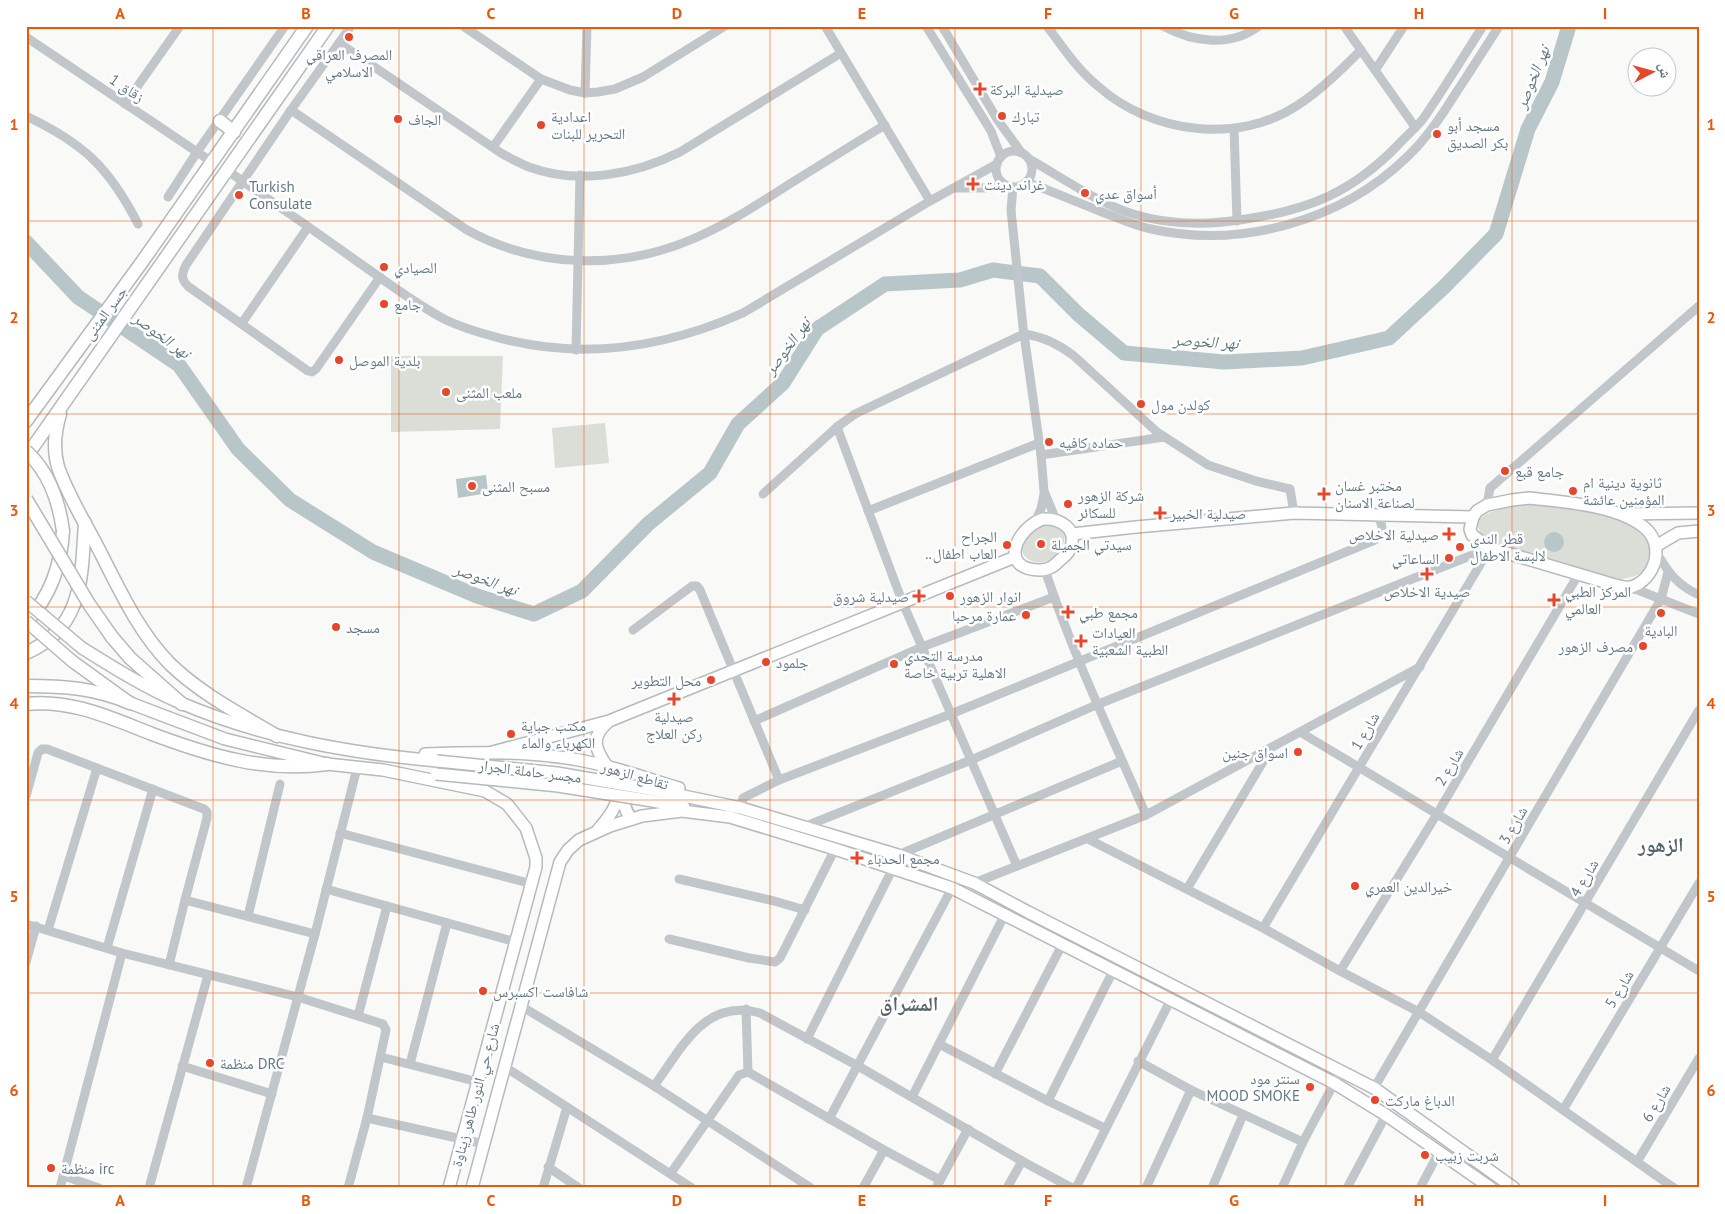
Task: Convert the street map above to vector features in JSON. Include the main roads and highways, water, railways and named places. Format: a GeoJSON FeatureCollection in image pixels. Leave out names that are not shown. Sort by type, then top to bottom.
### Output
{"type":"FeatureCollection","features":[{"type":"Feature","properties":{"kind":"highway","name":"جسر المثنى"},"geometry":{"type":"LineString","coordinates":[[26,421],[142,262],[307,26]]}},
{"type":"Feature","properties":{"kind":"highway","name":"جسر المثنى"},"geometry":{"type":"LineString","coordinates":[[26,457],[86,374],[328,26]]}},
{"type":"Feature","properties":{"kind":"highway"},"geometry":{"type":"LineString","coordinates":[[220,121],[234,132]]}},
{"type":"Feature","properties":{"kind":"highway"},"geometry":{"type":"LineString","coordinates":[[26,404],[46,394]]}},
{"type":"Feature","properties":{"kind":"highway"},"geometry":{"type":"LineString","coordinates":[[64,404],[56,433],[58,466],[133,616],[160,653],[184,676],[209,695],[277,736]]}},
{"type":"Feature","properties":{"kind":"highway"},"geometry":{"type":"LineString","coordinates":[[26,451],[40,467],[56,497],[63,531],[62,548],[53,581],[41,604],[26,622]]}},
{"type":"Feature","properties":{"kind":"highway"},"geometry":{"type":"LineString","coordinates":[[26,499],[89,604],[112,637],[130,658],[182,704]]}},
{"type":"Feature","properties":{"kind":"highway"},"geometry":{"type":"LineString","coordinates":[[26,653],[42,645],[56,633],[72,611],[80,584],[85,522]]}},
{"type":"Feature","properties":{"kind":"highway"},"geometry":{"type":"LineString","coordinates":[[26,686],[79,688],[106,694],[130,703]]}},
{"type":"Feature","properties":{"kind":"highway"},"geometry":{"type":"LineString","coordinates":[[26,704],[50,702],[80,707],[198,751],[253,764],[309,767],[327,764]]}},
{"type":"Feature","properties":{"kind":"main road"},"geometry":{"type":"LineString","coordinates":[[1622,514],[1644,527],[1651,534],[1656,549],[1652,570],[1644,579],[1630,587],[1578,575],[1490,548],[1472,535],[1470,528],[1477,511],[1487,505],[1530,498],[1575,503],[1622,514],[1699,513]]}},
{"type":"Feature","properties":{"kind":"main road"},"geometry":{"type":"LineString","coordinates":[[1072,534],[1136,526],[1294,513],[1473,517]]}},
{"type":"Feature","properties":{"kind":"main road"},"geometry":{"type":"LineString","coordinates":[[1043,519],[1056,520],[1067,526],[1072,534],[1072,544],[1069,551],[1055,565],[1045,570],[1034,570],[1024,567],[1020,565],[1015,557],[1018,541],[1034,524],[1043,519]]}},
{"type":"Feature","properties":{"kind":"main road"},"geometry":{"type":"LineString","coordinates":[[1656,549],[1678,533],[1699,531]]}},
{"type":"Feature","properties":{"kind":"main road"},"geometry":{"type":"LineString","coordinates":[[485,791],[478,786],[473,774],[475,764],[484,754],[609,721],[902,601],[1015,557]]}},
{"type":"Feature","properties":{"kind":"main road"},"geometry":{"type":"LineString","coordinates":[[26,602],[82,648],[137,682],[182,704],[277,736],[330,748],[384,756]]}},
{"type":"Feature","properties":{"kind":"main road"},"geometry":{"type":"LineString","coordinates":[[26,622],[72,661],[130,703],[225,739],[327,764],[383,770],[485,791]]}},
{"type":"Feature","properties":{"kind":"main road"},"geometry":{"type":"LineString","coordinates":[[598,830],[611,813],[617,798],[616,782],[599,754],[596,743],[599,730],[609,721]]}},
{"type":"Feature","properties":{"kind":"main road"},"geometry":{"type":"LineString","coordinates":[[460,753],[467,761],[468,771],[466,779],[460,785]]}},
{"type":"Feature","properties":{"kind":"main road","name":"تقاطع الزهور"},"geometry":{"type":"LineString","coordinates":[[384,756],[460,753],[562,757],[606,766],[639,776],[735,810]]}},
{"type":"Feature","properties":{"kind":"main road","name":"مجسر حاملة الجرار"},"geometry":{"type":"LineString","coordinates":[[384,756],[541,771],[735,810]]}},
{"type":"Feature","properties":{"kind":"main road","name":"مجسر حاملة الجرار"},"geometry":{"type":"LineString","coordinates":[[383,770],[654,795]]}},
{"type":"Feature","properties":{"kind":"main road"},"geometry":{"type":"LineString","coordinates":[[632,819],[626,812],[625,794],[630,782],[639,776]]}},
{"type":"Feature","properties":{"kind":"main road","name":"شارع حي النور طاهر زيناوة"},"geometry":{"type":"LineString","coordinates":[[450,1188],[532,884],[536,858],[526,828],[517,815],[507,804],[485,791]]}},
{"type":"Feature","properties":{"kind":"main road"},"geometry":{"type":"LineString","coordinates":[[598,830],[652,814],[682,811],[735,810],[806,826],[898,855],[974,883],[1374,1088],[1514,1188]]}},
{"type":"Feature","properties":{"kind":"main road"},"geometry":{"type":"LineString","coordinates":[[735,810],[835,849],[952,888],[1170,1001],[1334,1083],[1386,1115],[1491,1188]]}},
{"type":"Feature","properties":{"kind":"main road","name":"شارع حي النور طاهر زيناوة"},"geometry":{"type":"LineString","coordinates":[[472,1188],[560,862],[568,850],[579,840],[598,830]]}},
{"type":"Feature","properties":{"kind":"waterway","name":"نهر الخوصر"},"geometry":{"type":"LineString","coordinates":[[26,242],[78,297],[179,365],[238,449],[290,500],[373,552],[477,596],[534,614],[582,591],[648,524],[710,473],[738,424],[783,383],[817,329],[885,284],[960,280],[993,270],[1040,276],[1078,314],[1124,353],[1224,362],[1302,358],[1389,338],[1444,287],[1496,234],[1528,129],[1552,82],[1569,26]]}},
{"type":"Feature","properties":{"kind":"place","name":"المصرف العراقي الاسلامي"},"geometry":{"type":"Point","coordinates":[349,37]}},
{"type":"Feature","properties":{"kind":"place","name":"صيدلية البركة"},"geometry":{"type":"Point","coordinates":[980,89]}},
{"type":"Feature","properties":{"kind":"place","name":"تبارك"},"geometry":{"type":"Point","coordinates":[1002,116]}},
{"type":"Feature","properties":{"kind":"place","name":"الجاف"},"geometry":{"type":"Point","coordinates":[398,119]}},
{"type":"Feature","properties":{"kind":"place","name":"اعدادية التحرير للبنات"},"geometry":{"type":"Point","coordinates":[541,125]}},
{"type":"Feature","properties":{"kind":"place","name":"مسجد أبو بكر الصديق"},"geometry":{"type":"Point","coordinates":[1437,134]}},
{"type":"Feature","properties":{"kind":"place","name":"غراند دينت"},"geometry":{"type":"Point","coordinates":[973,184]}},
{"type":"Feature","properties":{"kind":"place","name":"أسواق عدي"},"geometry":{"type":"Point","coordinates":[1085,193]}},
{"type":"Feature","properties":{"kind":"place","name":"Turkish Consulate"},"geometry":{"type":"Point","coordinates":[239,195]}},
{"type":"Feature","properties":{"kind":"place","name":"الصيادي"},"geometry":{"type":"Point","coordinates":[384,267]}},
{"type":"Feature","properties":{"kind":"place","name":"جامع"},"geometry":{"type":"Point","coordinates":[384,304]}},
{"type":"Feature","properties":{"kind":"place","name":"بلدية الموصل"},"geometry":{"type":"Point","coordinates":[339,360]}},
{"type":"Feature","properties":{"kind":"place","name":"ملعب المثنى"},"geometry":{"type":"Point","coordinates":[446,392]}},
{"type":"Feature","properties":{"kind":"place","name":"كولدن مول"},"geometry":{"type":"Point","coordinates":[1141,404]}},
{"type":"Feature","properties":{"kind":"place","name":"حماده كافيه"},"geometry":{"type":"Point","coordinates":[1049,442]}},
{"type":"Feature","properties":{"kind":"place","name":"جامع قبع"},"geometry":{"type":"Point","coordinates":[1505,471]}},
{"type":"Feature","properties":{"kind":"place","name":"مسبح المثنى"},"geometry":{"type":"Point","coordinates":[472,486]}},
{"type":"Feature","properties":{"kind":"place","name":"ثانوية دينية ام المؤمنين عائشة"},"geometry":{"type":"Point","coordinates":[1573,491]}},
{"type":"Feature","properties":{"kind":"place","name":"مختبر غسان لصناعة الاسنان"},"geometry":{"type":"Point","coordinates":[1324,494]}},
{"type":"Feature","properties":{"kind":"place","name":"شركة الزهور للسكائر"},"geometry":{"type":"Point","coordinates":[1068,504]}},
{"type":"Feature","properties":{"kind":"place","name":"صيدلية الخبير"},"geometry":{"type":"Point","coordinates":[1160,513]}},
{"type":"Feature","properties":{"kind":"place","name":"صيدلية الاخلاص"},"geometry":{"type":"Point","coordinates":[1449,534]}},
{"type":"Feature","properties":{"kind":"place","name":"سيدتي الجميلة"},"geometry":{"type":"Point","coordinates":[1041,544]}},
{"type":"Feature","properties":{"kind":"place","name":"الجراح ..العاب اطفال"},"geometry":{"type":"Point","coordinates":[1007,545]}},
{"type":"Feature","properties":{"kind":"place","name":"قطر الندى لالبسة الاطفال"},"geometry":{"type":"Point","coordinates":[1460,547]}},
{"type":"Feature","properties":{"kind":"place","name":"الساعاتي"},"geometry":{"type":"Point","coordinates":[1449,558]}},
{"type":"Feature","properties":{"kind":"place","name":"صيدية الاخلاص"},"geometry":{"type":"Point","coordinates":[1427,574]}},
{"type":"Feature","properties":{"kind":"place","name":"صيدلية شروق"},"geometry":{"type":"Point","coordinates":[919,596]}},
{"type":"Feature","properties":{"kind":"place","name":"انوار الزهور"},"geometry":{"type":"Point","coordinates":[950,596]}},
{"type":"Feature","properties":{"kind":"place","name":"المركز الطبي العالمي"},"geometry":{"type":"Point","coordinates":[1554,600]}},
{"type":"Feature","properties":{"kind":"place","name":"مجمع طبي"},"geometry":{"type":"Point","coordinates":[1068,612]}},
{"type":"Feature","properties":{"kind":"place","name":"البادية"},"geometry":{"type":"Point","coordinates":[1661,613]}},
{"type":"Feature","properties":{"kind":"place","name":"عمارة مرحبا"},"geometry":{"type":"Point","coordinates":[1026,615]}},
{"type":"Feature","properties":{"kind":"place","name":"مسجد"},"geometry":{"type":"Point","coordinates":[336,627]}},
{"type":"Feature","properties":{"kind":"place","name":"العيادات الطبية الشعبية"},"geometry":{"type":"Point","coordinates":[1081,641]}},
{"type":"Feature","properties":{"kind":"place","name":"مصرف الزهور"},"geometry":{"type":"Point","coordinates":[1643,646]}},
{"type":"Feature","properties":{"kind":"place","name":"جلمود"},"geometry":{"type":"Point","coordinates":[766,662]}},
{"type":"Feature","properties":{"kind":"place","name":"مدرسة التحدي الاهلية تربية خاصة"},"geometry":{"type":"Point","coordinates":[894,664]}},
{"type":"Feature","properties":{"kind":"place","name":"محل التطوير"},"geometry":{"type":"Point","coordinates":[711,680]}},
{"type":"Feature","properties":{"kind":"place","name":"صيدلية ركن العلاج"},"geometry":{"type":"Point","coordinates":[674,699]}},
{"type":"Feature","properties":{"kind":"place","name":"مكتب جباية الكهرباء والماء"},"geometry":{"type":"Point","coordinates":[511,734]}},
{"type":"Feature","properties":{"kind":"place","name":"اسواق جنين"},"geometry":{"type":"Point","coordinates":[1298,752]}},
{"type":"Feature","properties":{"kind":"place","name":"مجمع الحدباء"},"geometry":{"type":"Point","coordinates":[857,858]}},
{"type":"Feature","properties":{"kind":"place","name":"خيرالدين العمري"},"geometry":{"type":"Point","coordinates":[1355,886]}},
{"type":"Feature","properties":{"kind":"place","name":"شافاست اكسبرس"},"geometry":{"type":"Point","coordinates":[483,991]}},
{"type":"Feature","properties":{"kind":"place","name":"منظمة DRC"},"geometry":{"type":"Point","coordinates":[210,1063]}},
{"type":"Feature","properties":{"kind":"place","name":"سنتر مود MOOD SMOKE"},"geometry":{"type":"Point","coordinates":[1310,1087]}},
{"type":"Feature","properties":{"kind":"place","name":"الدباغ ماركت"},"geometry":{"type":"Point","coordinates":[1375,1100]}},
{"type":"Feature","properties":{"kind":"place","name":"شربت زبيب"},"geometry":{"type":"Point","coordinates":[1425,1155]}},
{"type":"Feature","properties":{"kind":"place","name":"منظمة irc"},"geometry":{"type":"Point","coordinates":[51,1168]}},
{"type":"Feature","properties":{"kind":"district","name":"الزهور"},"geometry":{"type":"Point","coordinates":[1661,845]}},
{"type":"Feature","properties":{"kind":"district","name":"المشراق"},"geometry":{"type":"Point","coordinates":[909,1004]}}]}
